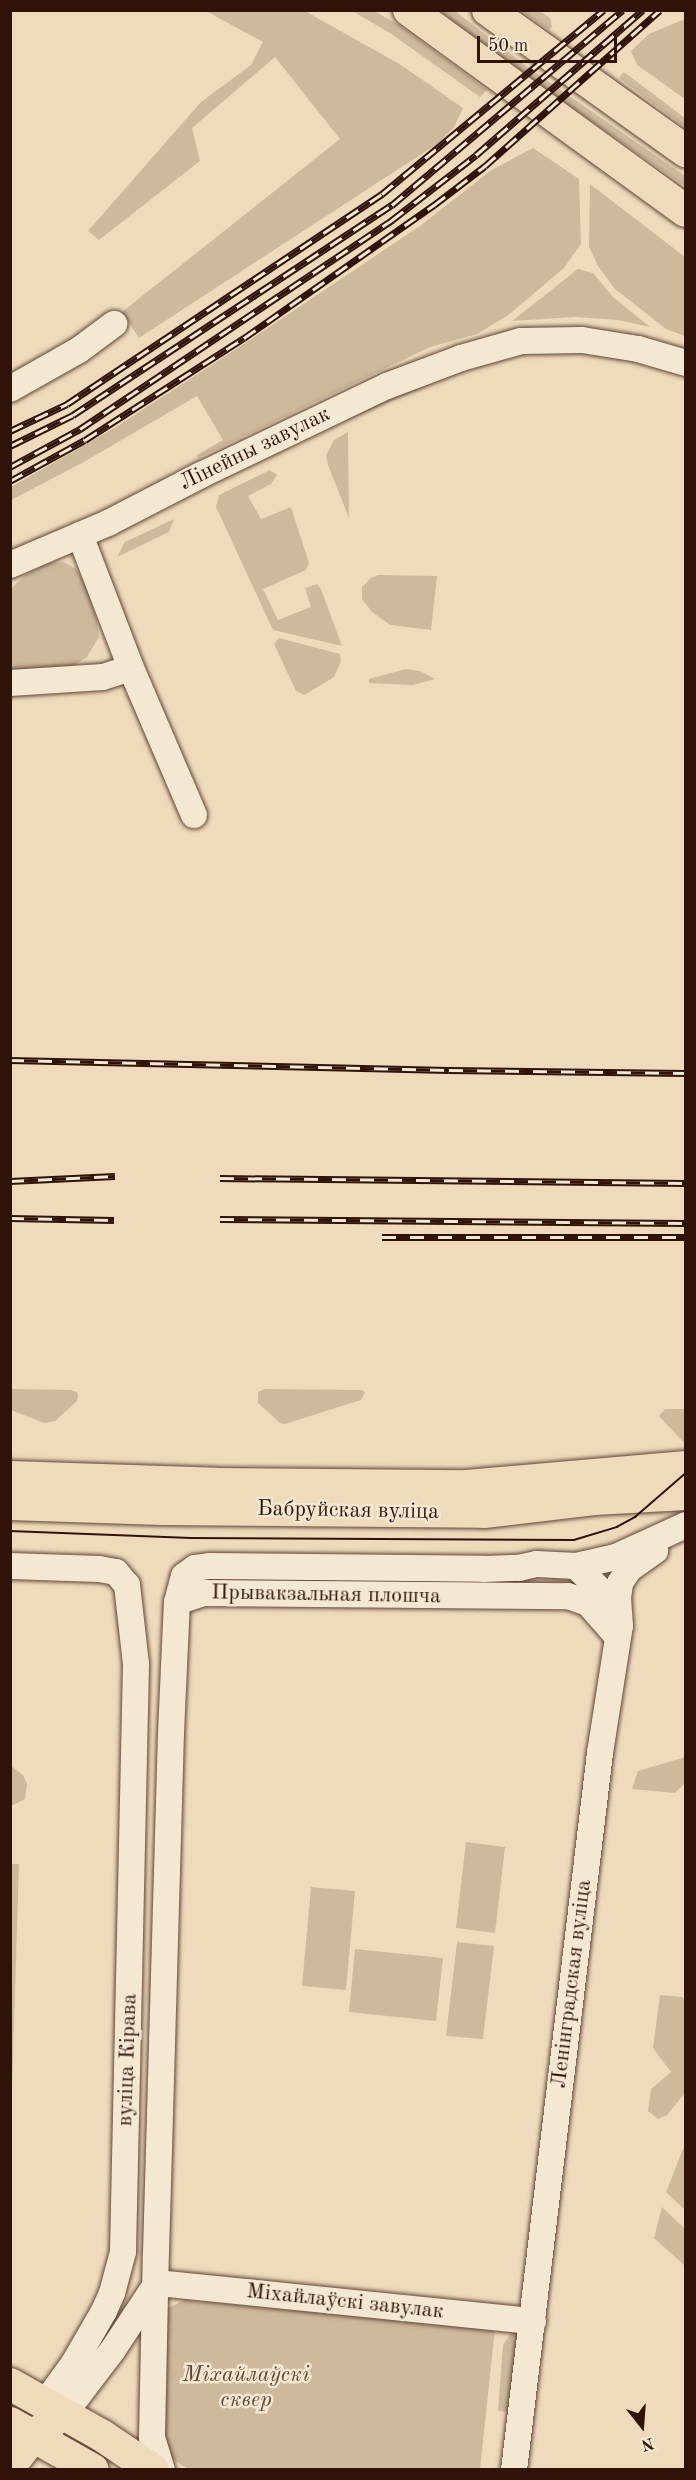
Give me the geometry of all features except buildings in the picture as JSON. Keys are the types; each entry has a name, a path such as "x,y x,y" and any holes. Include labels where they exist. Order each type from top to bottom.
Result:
{"main road":[{"path":"408,10 686,211"},
{"path":"488,10 686,151"},
{"name":"Бабруйская вуліца","path":"10,1477 228,1484 467,1486 686,1467"},
{"name":"Бабруйская вуліца","path":"10,1504 162,1509 484,1512 594,1499 686,1494"},
{"path":"10,2384 55,2408 153,2469"},
{"name":"вуліца Кірава","path":"10,2466 22,2429 55,2408"},
{"path":"22,2429 93,2469"}],"street":[{"path":"10,388 79,350 114,324"},
{"name":"Лінейны завулак","path":"10,565 80,535 387,386 439,365 521,341 582,340 638,349 686,363"},
{"name":"Лінейны завулак","path":"506,345 523,349 582,348 638,355 686,371"},
{"path":"80,535 131,668 194,815"},
{"path":"10,683 103,677 131,668"},
{"name":"Прывакзальная плошча","path":"177,1602 184,1575 195,1568 210,1566 462,1569 519,1568 537,1564 576,1566 616,1557 686,1524"},
{"name":"Ленінградская вуліца","path":"514,2469 600,1753 620,1618 618,1598 620,1583 629,1569 686,1531"},
{"name":"вуліца Кірава","path":"10,1566 99,1569 116,1572 128,1585 136,1664 123,2252 112,2293 74,2363 55,2408"},
{"path":"576,1566 601,1591 617,1636"},
{"name":"Прывакзальная плошча","path":"177,1602 203,1593 568,1596 588,1603 617,1636"},
{"name":"вуліца Кірава","path":"162,2469 152,2437 177,1602"},
{"path":"136,1664 146,1655 156,1653 167,1657 175,1667"},
{"name":"вуліца Кірава","path":"55,2408 112,2351 157,2283"},
{"name":"Міхайлаўскі завулак","path":"157,2283 533,2321"}],"green space":[{"path":"206,11 305,11 401,65 463,108 454,127 440,142 139,338 122,312 340,139 275,57 192,128 200,161 99,240 88,231 201,102 251,65 263,42"},
{"path":"352,11 374,11 399,25 487,90 480,97 390,33"},
{"path":"440,11 455,11 526,66 685,176 685,186 521,72"},
{"path":"521,11 540,11 550,18 552,27 549,30"},
{"path":"685,19 685,99 637,65 631,51 649,34"},
{"path":"624,72 685,118 685,127 619,78"},
{"path":"533,148 579,179 581,244 564,268 507,316 477,334 430,347 198,458 197,455 223,440 197,396 82,463 11,500 11,487 116,427 250,340 420,226 490,171"},
{"path":"590,184 685,257 685,336 666,329 615,289 598,266 589,247"},
{"path":"578,269 593,273 613,297 650,327 618,320 576,317 512,321"},
{"path":"428,381 438,381 328,428"},
{"path":"348,432 349,518 326,455 334,440"},
{"path":"270,470 277,475 271,484 248,496 261,519 291,507 309,563 306,570 263,589 278,620 311,607 305,588 317,584 321,589 342,646 273,630 216,507 219,495"},
{"path":"174,519 169,532 117,557 125,542"},
{"path":"64,562 76,569 85,584 97,621 99,637 87,657 73,666 11,675 11,589 25,575 50,563"},
{"path":"378,575 437,576 431,630 390,625 372,612 362,599 362,587"},
{"path":"279,638 340,654 341,661 334,677 304,695 296,691 274,644"},
{"path":"406,669 420,671 435,679 413,685 369,683 369,679"},
{"path":"10,1389 71,1390 77,1392 78,1396 77,1401 55,1421 44,1423 11,1410"},
{"path":"265,1389 362,1390 365,1392 361,1400 285,1424 280,1423 258,1403 258,1392"},
{"path":"665,1409 685,1409 685,1444 659,1416"},
{"path":"685,1757 685,1783 675,1793 632,1789 638,1771"},
{"path":"10,1765 23,1775 27,1784 25,1799 11,1806"},
{"path":"466,1842 505,1847 495,1933 456,1928"},
{"path":"10,1864 19,1864 11,2121 10,2121"},
{"path":"311,1887 355,1891 346,1990 302,1986"},
{"path":"457,1942 494,1946 483,2039 446,2036"},
{"path":"355,1949 443,1958 436,2021 349,2012"},
{"path":"660,1995 682,1997 685,2000 686,2092 667,2115 658,2119 648,2111 651,2089 671,2072 653,2048"},
{"path":"685,2144 685,2210 666,2192"},
{"path":"662,2207 685,2229 685,2266 654,2238"},
{"name":"Міхайлаўскі сквер","path":"185,2300 495,2329 480,2469 188,2469 168,2456 160,2437 168,2308"},
{"path":"511,2333 518,2333 511,2412 498,2411 503,2345"}],"tram line":[{"path":"10,1531 191,1538 574,1540 617,1527 635,1517 686,1473"}],"railway":[{"path":"10,431 67,404 382,194 604,10"},
{"path":"10,446 73,415 392,205 623,10"},
{"path":"10,467 80,429 392,220 476,155 643,10"},
{"path":"10,481 85,440 244,338 434,205 485,166 660,10"},
{"path":"10,1060 686,1073"},
{"path":"10,1181 115,1176"},
{"path":"220,1178 686,1183"},
{"path":"10,1218 114,1220"},
{"path":"220,1219 686,1223"},
{"path":"382,1237 686,1237"}]}
